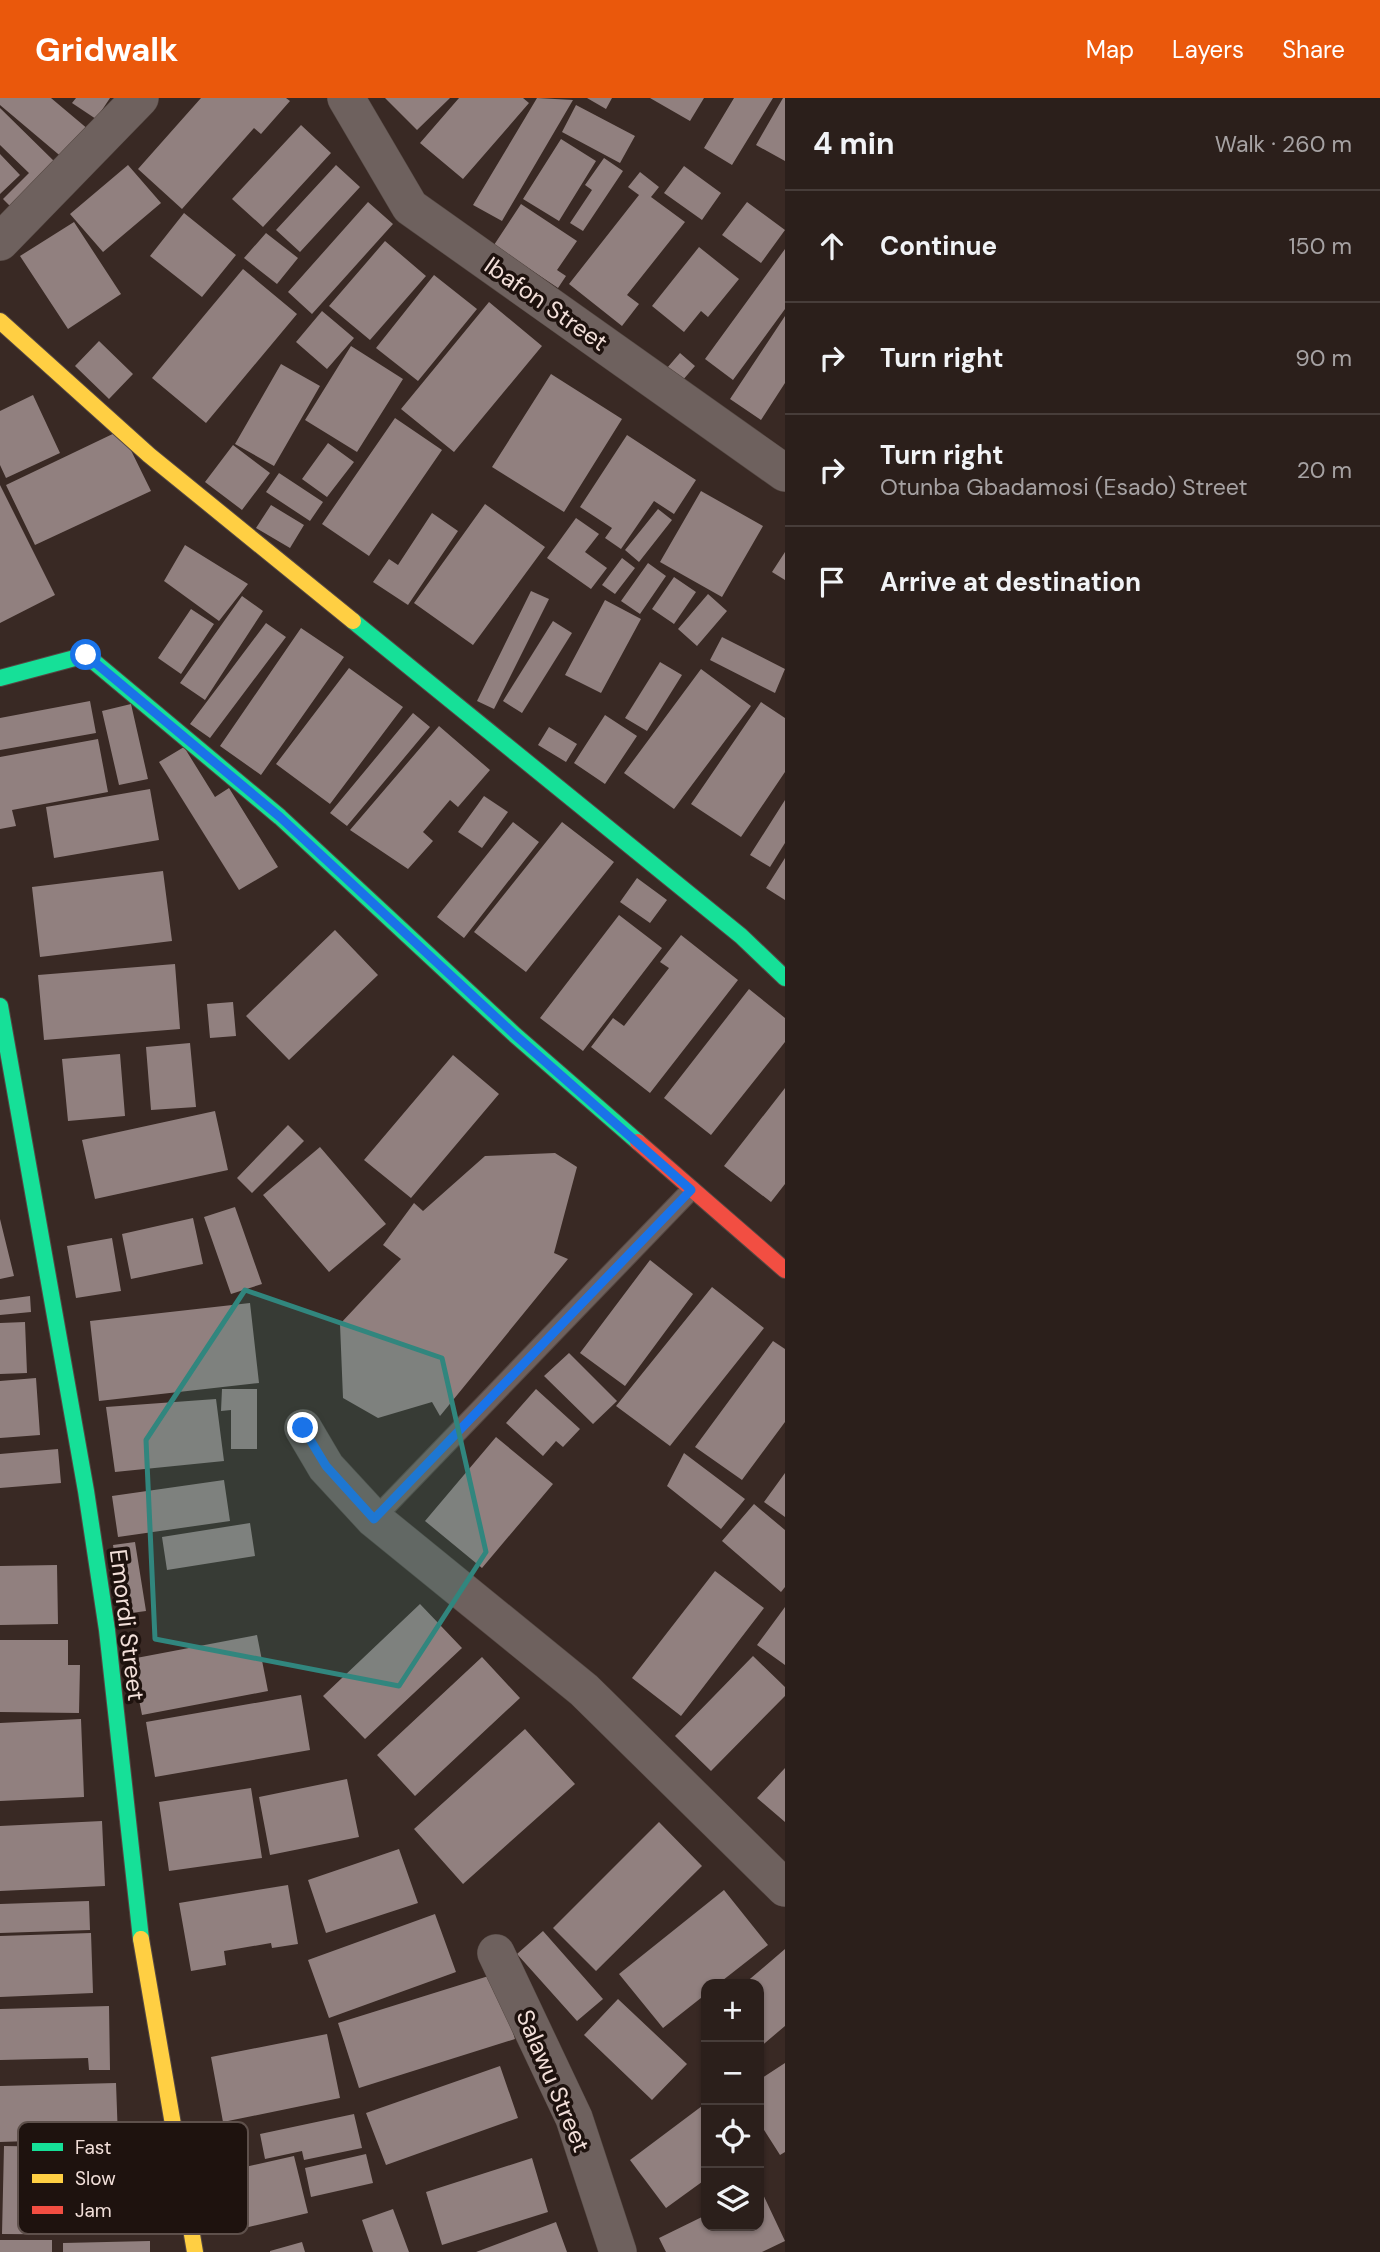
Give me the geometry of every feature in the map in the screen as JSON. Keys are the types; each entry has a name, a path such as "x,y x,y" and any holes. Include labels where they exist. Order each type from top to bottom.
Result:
{"street":[{"path":"0,243 139,98"},
{"name":"Ibafon Street","path":"346,98 410,207 785,473"},
{"path":"0,321 149,455 741,936 785,978"},
{"path":"0,678 86,655 280,817 515,1035 785,1270"},
{"name":"Emordi Street","path":"0,1006 86,1492 107,1630 136,1905 171,2122"},
{"path":"303,1428 326,1466 374,1519 584,1690 785,1888"},
{"name":"Salawu Street","path":"496,1953 574,2118 618,2252"},
{"name":"Emordi Street","path":"192,2234 195,2252"}],"lane":[{"path":"374,1519 691,1190"}],"highlighted area":[{"path":"245,1290 442,1358 486,1552 399,1686 155,1639 146,1440"}],"building":[{"path":"0,98 51,98 89,130 64,159 0,105"},
{"path":"76,98 110,98 96,119 72,103"},
{"path":"201,98 286,98 290,101 261,134 254,128 182,209 138,169"},
{"path":"385,98 450,98 417,130"},
{"path":"459,98 523,98 529,103 463,179 420,143"},
{"path":"537,98 573,100 502,221 473,205"},
{"path":"587,98 612,98 606,109"},
{"path":"650,98 704,98 690,121"},
{"path":"734,98 773,98 732,165 704,148"},
{"path":"785,98 785,161 756,145"},
{"path":"576,105 635,136 620,163 562,132"},
{"path":"0,108 58,165 14,210 3,199 29,173 0,145"},
{"path":"301,125 331,153 263,227 232,199"},
{"path":"561,139 596,161 559,221 523,199"},
{"path":"0,154 20,175 0,194"},
{"path":"604,158 623,171 583,231 570,223 592,190 585,185"},
{"path":"128,165 161,203 103,252 70,214"},
{"path":"336,165 360,187 300,252 276,230"},
{"path":"684,166 721,193 702,220 664,193"},
{"path":"640,172 659,187 651,197 685,222 627,295 639,304 622,326 569,284 639,195 628,187"},
{"path":"368,202 393,224 312,314 288,292"},
{"path":"747,202 785,230 761,263 722,235"},
{"path":"521,204 577,241 557,270 566,276 558,288 494,245"},
{"path":"184,213 236,255 202,297 150,256"},
{"path":"74,222 121,294 68,329 20,256"},
{"path":"266,233 298,258 277,284 244,258"},
{"path":"385,241 426,276 370,340 329,306"},
{"path":"699,247 739,279 708,317 701,311 684,332 652,306"},
{"path":"785,249 785,309 733,380 705,359"},
{"path":"243,269 297,314 206,423 152,378"},
{"path":"434,275 477,309 418,381 376,348"},
{"path":"489,302 542,346 454,452 401,409"},
{"path":"322,311 354,338 327,369 296,342"},
{"path":"785,316 785,383 761,420 730,399"},
{"path":"99,341 133,374 109,399 75,366"},
{"path":"351,346 403,379 357,452 305,420"},
{"path":"680,353 695,366 682,381 667,368"},
{"path":"281,364 320,386 274,466 235,444"},
{"path":"551,374 622,419 564,512 492,467"},
{"path":"33,395 60,453 6,478 0,465 0,411"},
{"path":"395,418 442,450 369,556 322,524"},
{"path":"121,430 151,491 35,545 6,485"},
{"path":"627,435 696,480 674,514 654,501 621,549 605,538 612,528 580,507"},
{"path":"328,443 354,462 327,497 302,479"},
{"path":"233,445 270,473 242,510 205,482"},
{"path":"279,473 323,502 310,521 266,492"},
{"path":"0,485 55,595 0,623"},
{"path":"701,491 763,526 722,597 660,562"},
{"path":"485,504 545,547 473,645 414,603"},
{"path":"271,505 304,525 290,548 256,528"},
{"path":"658,509 672,520 639,562 625,550"},
{"path":"432,513 458,531 408,605 373,582 389,559 398,565"},
{"path":"576,518 599,534 585,552 607,568 591,589 547,558"},
{"path":"185,545 248,584 219,621 164,581"},
{"path":"785,552 785,580 772,572"},
{"path":"622,558 635,568 615,594 602,585"},
{"path":"648,563 666,576 640,614 621,601"},
{"path":"674,577 696,592 674,624 652,609"},
{"path":"531,591 549,599 494,709 477,701"},
{"path":"708,594 727,611 697,646 678,629"},
{"path":"242,596 263,611 205,700 180,683"},
{"path":"605,600 641,619 601,693 565,675"},
{"path":"191,609 214,624 181,674 158,658"},
{"path":"553,621 572,633 522,713 503,701"},
{"path":"266,623 286,637 210,738 190,724"},
{"path":"301,628 344,657 261,775 220,746"},
{"path":"722,637 785,669 775,693 710,660"},
{"path":"660,662 682,675 647,731 625,718"},
{"path":"349,668 403,707 330,804 276,764"},
{"path":"701,669 751,706 674,809 624,773"},
{"path":"90,701 96,733 0,750 0,718"},
{"path":"761,702 785,718 785,772 741,837 691,804"},
{"path":"131,704 148,779 119,785 102,711"},
{"path":"413,713 430,727 347,826 330,813"},
{"path":"605,715 637,736 605,784 574,763"},
{"path":"439,726 490,770 458,807 450,800 423,832 433,841 408,869 350,830"},
{"path":"549,727 577,744 566,762 538,745"},
{"path":"98,739 108,792 12,810 16,826 0,829 0,757"},
{"path":"184,747 215,797 229,788 278,867 239,890 159,762"},
{"path":"150,789 159,840 54,858 46,807"},
{"path":"484,796 508,812 482,848 458,832"},
{"path":"785,800 785,843 770,867 750,855"},
{"path":"513,822 539,842 464,938 437,917"},
{"path":"562,822 614,862 526,972 474,932"},
{"path":"785,858 785,900 766,888"},
{"path":"163,871 172,941 40,957 32,887"},
{"path":"637,878 667,900 650,923 620,902"},
{"path":"619,915 662,948 583,1051 540,1018"},
{"path":"335,930 378,975 289,1060 246,1016"},
{"path":"681,935 738,980 650,1093 591,1047 613,1018 624,1026 669,968 660,962"},
{"path":"175,964 180,1029 44,1040 38,975"},
{"path":"749,989 785,1018 785,1042 711,1135 664,1098"},
{"path":"233,1002 236,1036 210,1038 207,1004"},
{"path":"190,1043 196,1107 151,1110 146,1047"},
{"path":"120,1054 125,1116 68,1121 62,1059"},
{"path":"453,1055 499,1094 411,1198 364,1160"},
{"path":"785,1088 785,1184 771,1202 724,1166"},
{"path":"215,1111 228,1170 95,1199 82,1140"},
{"path":"288,1125 304,1141 252,1193 237,1178"},
{"path":"320,1147 386,1224 329,1272 263,1195"},
{"path":"555,1153 577,1167 554,1253 568,1259 440,1416 432,1402 378,1418 343,1398 340,1324 401,1259 383,1245 414,1203 423,1211 485,1156"},
{"path":"235,1207 262,1284 231,1294 204,1217"},
{"path":"193,1218 203,1264 131,1279 122,1234"},
{"path":"0,1219 14,1276 0,1279"},
{"path":"112,1238 121,1291 76,1298 67,1246"},
{"path":"650,1260 693,1294 625,1386 580,1353"},
{"path":"712,1287 764,1328 670,1446 616,1406"},
{"path":"30,1296 31,1312 0,1315 0,1300"},
{"path":"250,1303 259,1383 99,1401 90,1321"},
{"path":"25,1322 27,1373 0,1374 0,1323"},
{"path":"773,1341 785,1349 785,1422 742,1480 695,1447"},
{"path":"569,1353 617,1401 593,1424 544,1376"},
{"path":"36,1378 40,1435 0,1438 0,1381"},
{"path":"222,1389 257,1389 257,1449 231,1449 231,1410 221,1411"},
{"path":"536,1389 580,1429 563,1447 556,1441 543,1456 506,1423"},
{"path":"216,1399 224,1461 115,1472 106,1407"},
{"path":"496,1437 553,1484 482,1568 425,1521"},
{"path":"58,1449 61,1483 0,1488 0,1454"},
{"path":"684,1453 745,1499 721,1529 667,1486"},
{"path":"785,1473 785,1517 764,1502"},
{"path":"224,1480 230,1521 118,1537 112,1496"},
{"path":"754,1504 785,1530 785,1587 781,1592 722,1541"},
{"path":"250,1523 255,1556 167,1570 162,1537"},
{"path":"135,1542 146,1611 124,1614 113,1545"},
{"path":"57,1565 58,1624 0,1625 0,1566"},
{"path":"715,1571 764,1608 681,1716 632,1678"},
{"path":"420,1604 462,1648 365,1739 323,1696"},
{"path":"785,1607 785,1665 757,1645"},
{"path":"257,1635 268,1691 142,1715 131,1659"},
{"path":"0,1640 68,1640 68,1665 80,1665 79,1713 0,1712"},
{"path":"753,1656 785,1687 785,1696 711,1771 675,1736"},
{"path":"482,1657 520,1698 415,1796 377,1755"},
{"path":"301,1695 310,1750 155,1777 146,1722"},
{"path":"81,1719 84,1797 0,1801 0,1723"},
{"path":"525,1729 575,1784 463,1884 414,1829"},
{"path":"785,1768 785,1822 757,1798"},
{"path":"347,1779 359,1837 270,1855 259,1797"},
{"path":"251,1788 262,1858 169,1871 159,1802"},
{"path":"102,1821 105,1886 0,1891 0,1826"},
{"path":"659,1822 702,1866 596,1971 553,1928"},
{"path":"399,1849 418,1903 326,1933 308,1880"},
{"path":"288,1885 298,1944 272,1948 271,1943 224,1951 226,1965 191,1971 179,1903"},
{"path":"724,1890 768,1945 724,1979 701,1979 701,1998 663,2028 619,1974"},
{"path":"89,1901 90,1930 0,1933 0,1904"},
{"path":"435,1914 456,1972 329,2018 308,1960"},
{"path":"543,1931 603,1999 577,2021 517,1954"},
{"path":"91,1933 93,1993 0,1997 0,1936"},
{"path":"785,1949 785,2026 764,2044 764,1979 750,1979"},
{"path":"495,1974 515,2039 359,2088 338,2023"},
{"path":"618,1999 687,2064 652,2100 584,2035"},
{"path":"109,2006 110,2070 89,2070 88,2058 0,2060 0,2009"},
{"path":"327,2034 340,2098 223,2122 211,2057"},
{"path":"785,2063 785,2152 780,2155 764,2130 764,2077"},
{"path":"500,2066 518,2118 386,2165 366,2113"},
{"path":"116,2083 117,2122 18,2122 18,2141 0,2142 0,2086"},
{"path":"701,2107 701,2183 666,2208 630,2160"},
{"path":"354,2114 362,2148 304,2160 302,2151 265,2159 260,2134"},
{"path":"4,2146 18,2146 18,2234 135,2234 135,2235 2,2234"},
{"path":"366,2154 373,2183 311,2197 305,2168"},
{"path":"294,2156 308,2213 248,2227 248,2166"},
{"path":"532,2158 548,2212 442,2245 426,2192"},
{"path":"764,2197 785,2241 762,2252 666,2252 659,2238 701,2217 701,2231 764,2231"},
{"path":"393,2209 409,2252 373,2252 362,2220"},
{"path":"556,2222 567,2252 476,2252"},
{"path":"0,2240 52,2240 52,2252 0,2252"},
{"path":"150,2241 150,2252 63,2252 63,2243"},
{"path":"302,2242 305,2252 270,2252 270,2251"}],"traffic: fast":[{"path":"353,621 741,936 785,978"},
{"path":"0,678 86,655 280,817 515,1035 638,1142"},
{"path":"0,1006 86,1491 107,1630 141,1939"}],"traffic: slow":[{"path":"0,321 149,455 353,621"},
{"path":"141,1939 173,2122"},
{"path":"192,2234 195,2252"}],"traffic: jam":[{"path":"638,1142 785,1270"}],"route":[{"path":"86,655 280,817 515,1035 691,1190 374,1519 326,1466 303,1428"}]}
